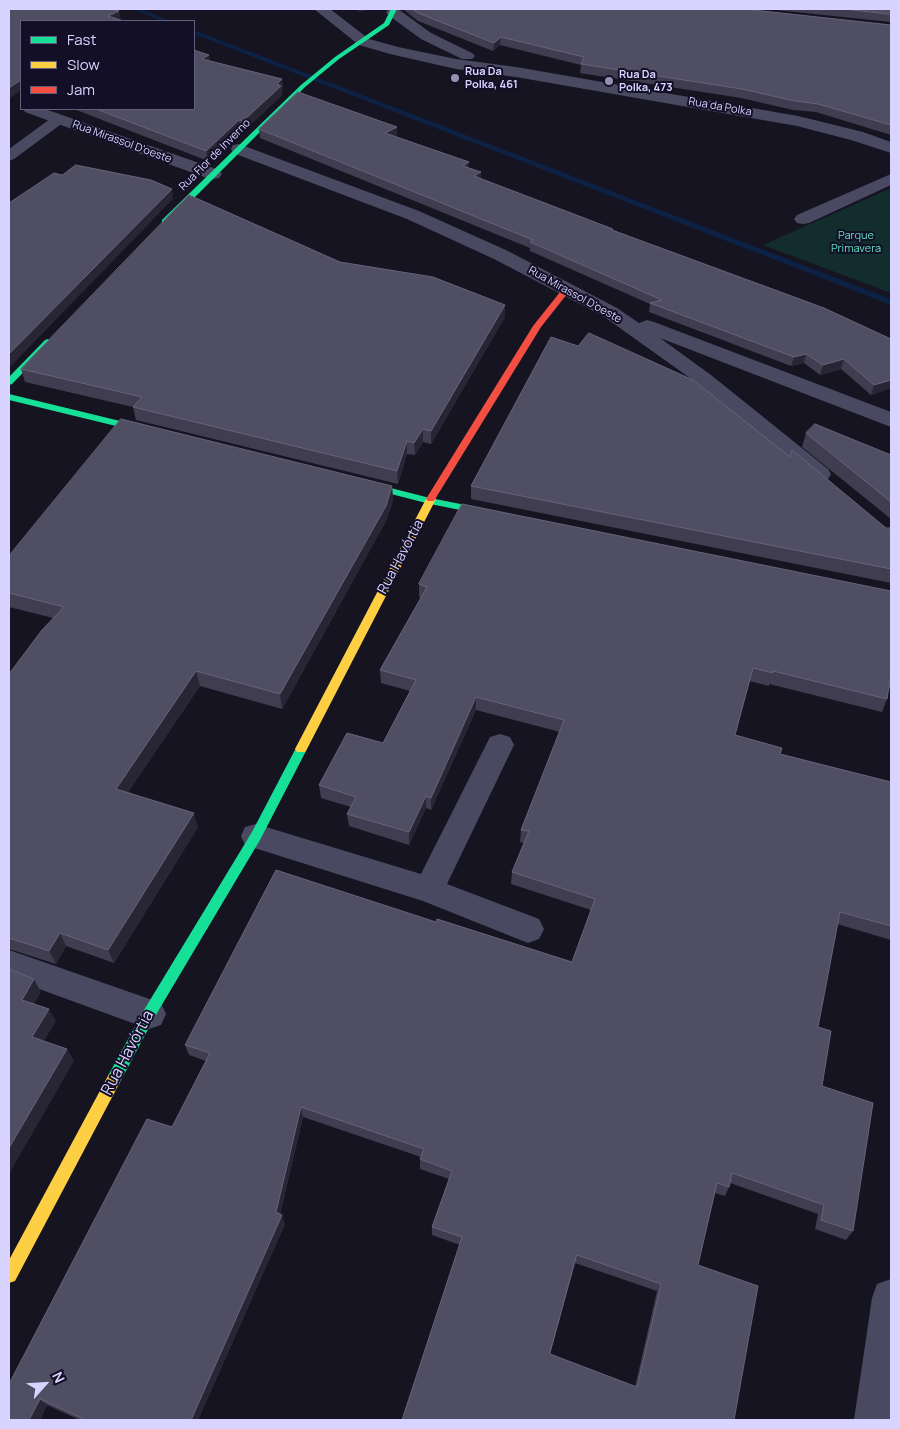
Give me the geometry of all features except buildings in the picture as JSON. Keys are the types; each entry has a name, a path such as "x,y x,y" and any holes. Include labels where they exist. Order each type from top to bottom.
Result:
{"street":[{"name":"Rua da Polka","path":"321,9 364,42 424,58 798,121 857,136 891,148"},
{"name":"Rua Flor de Inverno","path":"160,228 303,86 323,68 364,42 387,24 394,11"},
{"path":"394,11 426,36 446,47 468,57 516,72"},
{"name":"Rua Mirassol D'oeste","path":"33,110 213,174"},
{"name":"Rua Mirassol D'oeste","path":"239,149 413,215 501,255 610,312 704,379 833,485"},
{"path":"803,219 891,179"},
{"name":"Rua Havórtia","path":"9,1276 149,1014 256,836 430,501 537,326 566,289"},
{"path":"610,312 891,420"},
{"path":"9,382 57,333"},
{"path":"9,397 168,436"},
{"path":"346,480 430,501 507,516"},
{"path":"429,890 500,745"},
{"path":"256,836 429,890 528,929"},
{"path":"9,964 149,1014"},
{"path":"874,1420 891,1298"}],"lane":[{"path":"9,156 58,119"}],"green space":[{"name":"Parque Primavera","path":"891,188 891,293 763,245"}],"waterway":[{"path":"135,9 164,20"},
{"path":"195,32 891,302"}],"traffic: fast":[{"path":"165,222 303,86 337,58 387,24 394,9"},
{"path":"9,382 48,342"},
{"path":"9,397 153,432"},
{"path":"355,482 430,501 496,514"},
{"path":"114,1079 149,1014 256,836 301,749"}],"traffic: slow":[{"path":"301,749 431,499"},
{"path":"9,1275 114,1079"}],"traffic: jam":[{"path":"431,499 537,326 567,289"}],"place":[{"name":"Rua Da Polka, 461","path":"455,78"},
{"name":"Rua Da Polka, 473","path":"609,81"}]}
